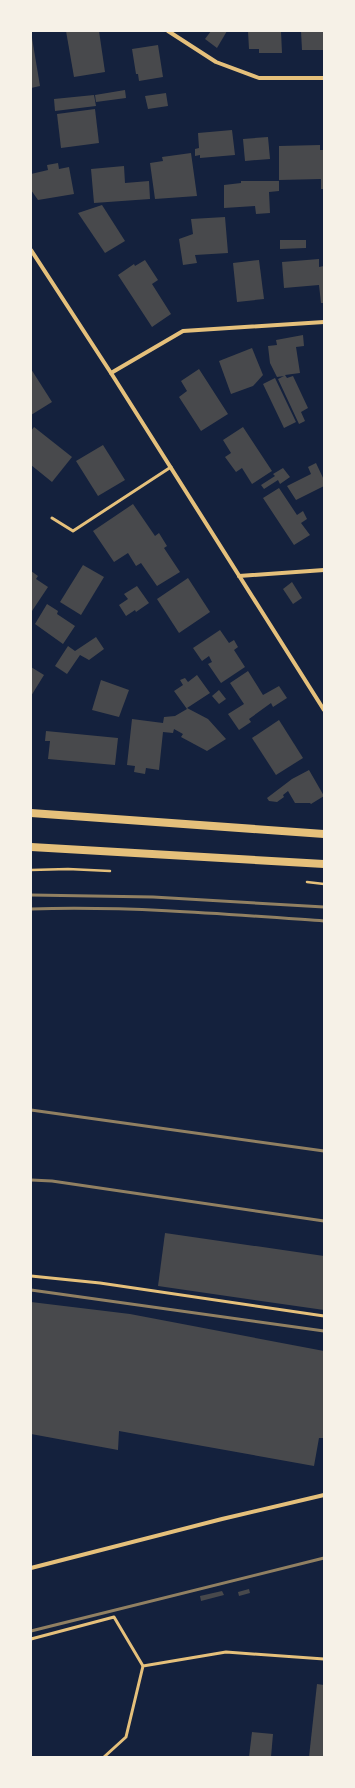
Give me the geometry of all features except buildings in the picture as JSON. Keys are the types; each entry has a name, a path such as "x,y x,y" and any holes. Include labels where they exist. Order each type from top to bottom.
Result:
{"main road":[{"path":"31,813 324,834"},
{"path":"31,847 324,864"}],"street":[{"path":"168,31 216,62 259,78 324,78"},
{"path":"31,250 171,467 324,710"},
{"path":"111,373 182,331 324,322"},
{"path":"240,576 324,570"},
{"path":"31,1568 222,1519 324,1495"}],"lane":[{"path":"52,518 73,531 171,467"},
{"path":"31,1276 100,1283 324,1316"},
{"path":"31,1639 114,1617 143,1666 126,1737 104,1757"},
{"path":"143,1666 226,1652 324,1659"}],"railway":[{"path":"31,895 153,897 324,907"},
{"path":"31,909 68,908 215,913 324,921"},
{"path":"31,1110 324,1151"},
{"path":"31,1180 52,1181 324,1221"},
{"path":"31,1290 324,1331"},
{"path":"31,1631 324,1558"}]}
